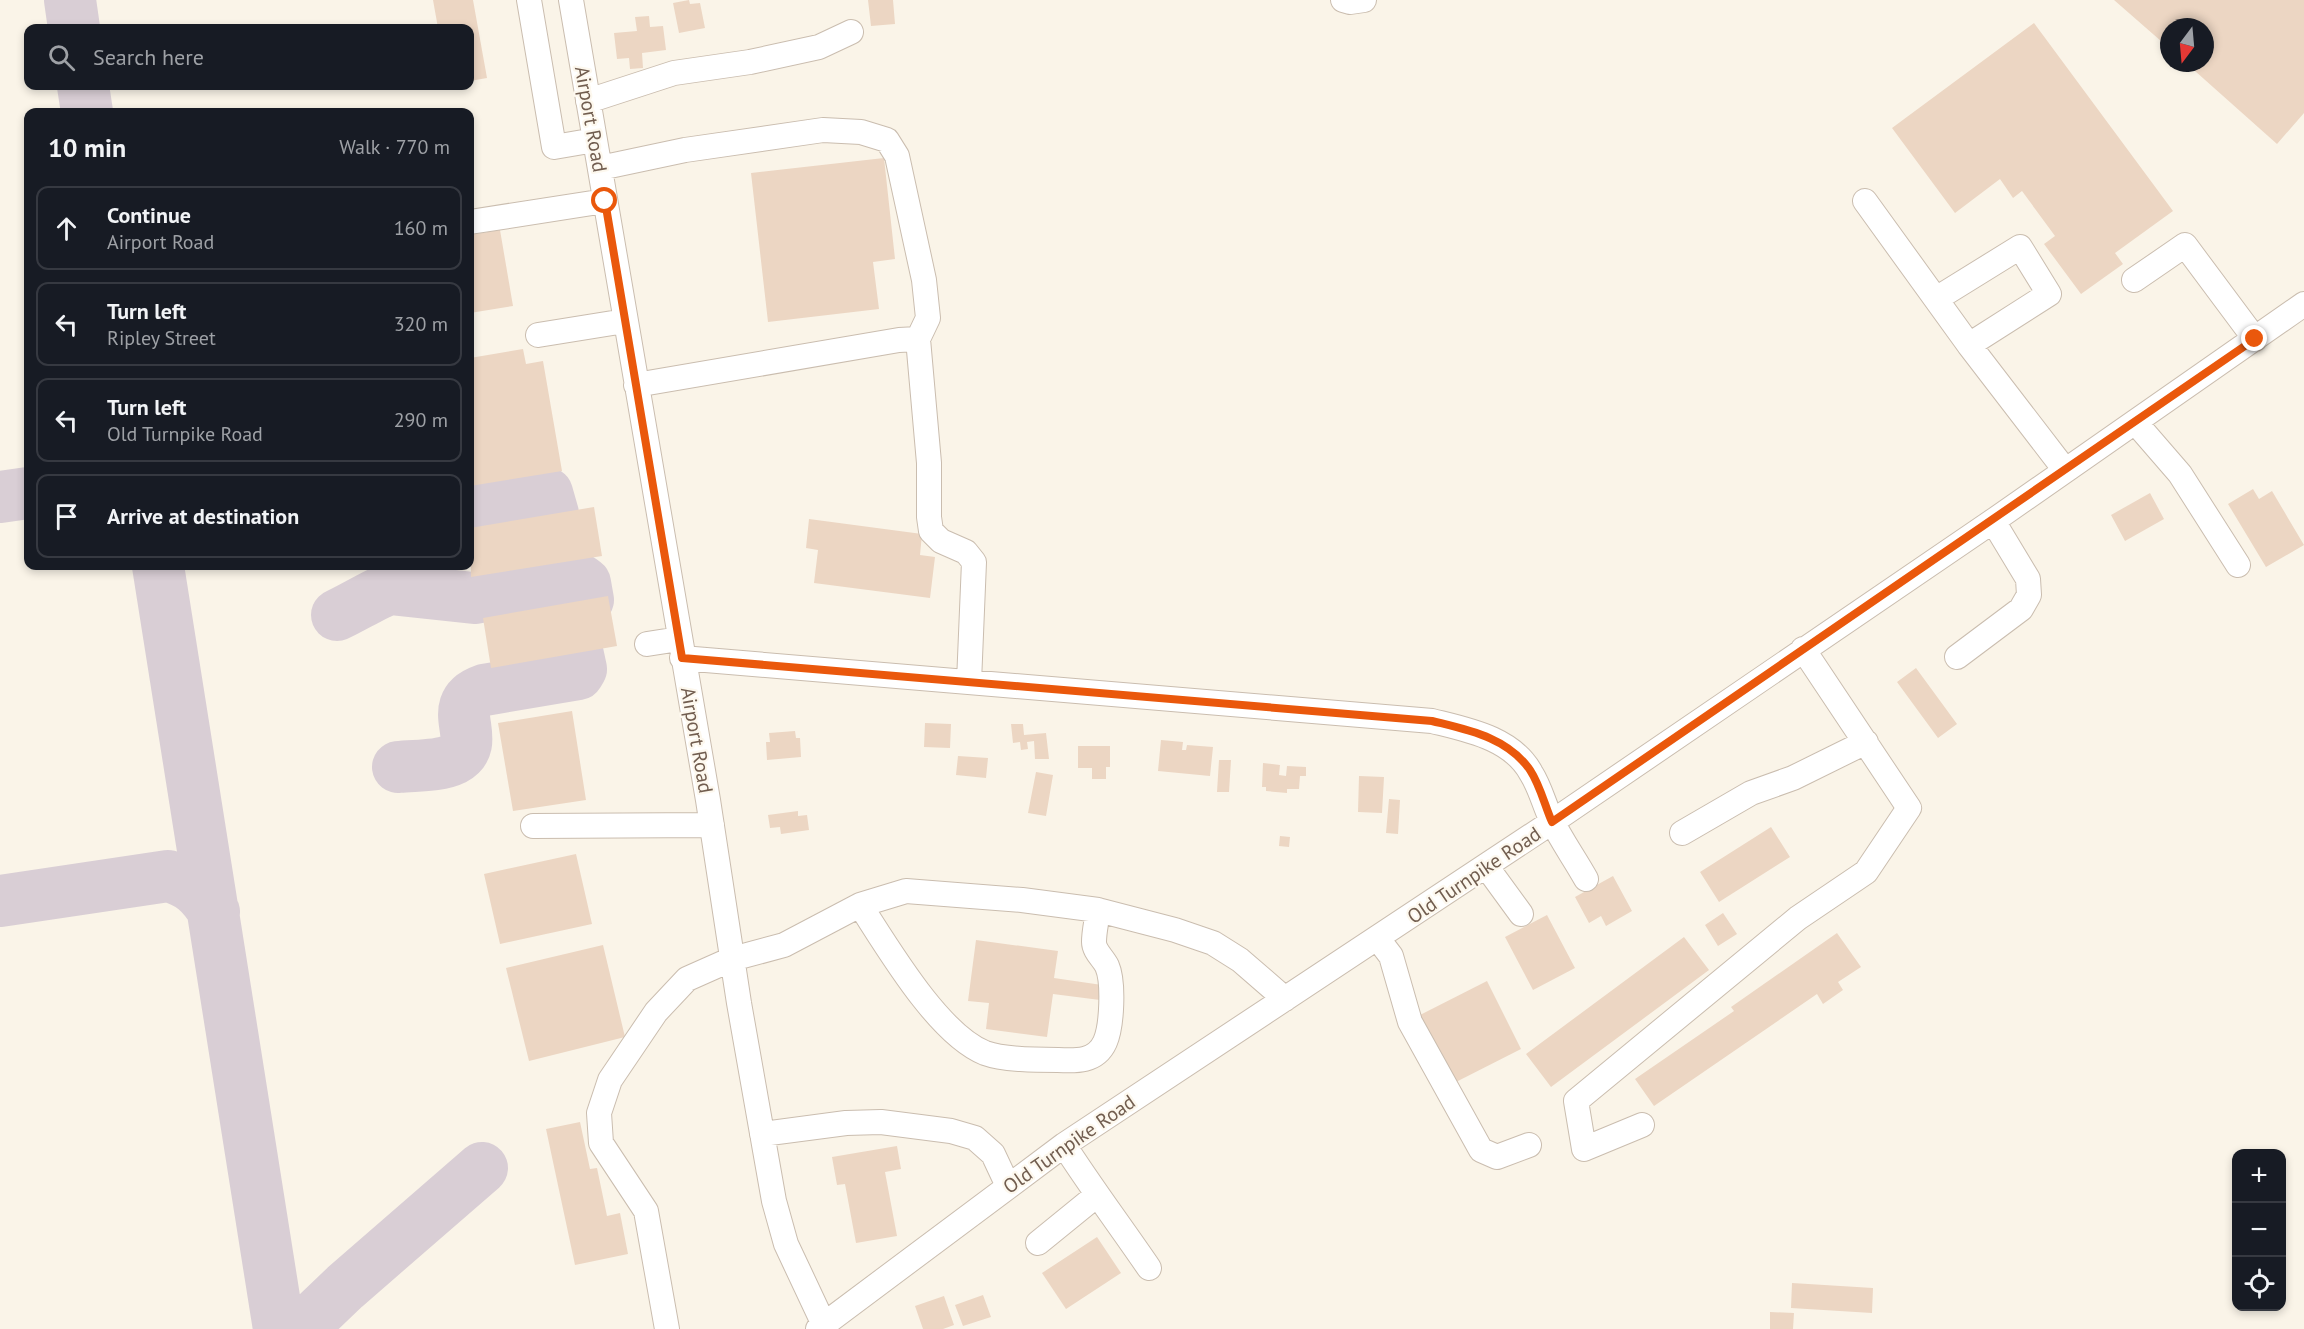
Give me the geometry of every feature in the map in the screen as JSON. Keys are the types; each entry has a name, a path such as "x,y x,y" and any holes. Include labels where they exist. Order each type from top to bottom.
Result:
{"street":[{"path":"529,0 554,147 595,140"},
{"name":"Airport Road","path":"571,0 774,1201 786,1245 822,1327"},
{"path":"1343,0 1350,2 1364,0"},
{"path":"588,101 674,73 750,62 819,47 851,32"},
{"path":"600,168 685,150 823,130 861,132 887,140 897,156 924,280 928,318 918,339 929,464 928,517 931,531 941,541 966,552 974,562 969,682"},
{"path":"474,221 605,201"},
{"path":"1865,201 1969,345 2065,470"},
{"path":"2134,280 2185,245 2255,339"},
{"path":"1936,299 2020,247 2049,294 1969,345"},
{"name":"Old Turnpike Road","path":"822,1327 1064,1145 1552,822 1993,521 2304,304"},
{"path":"538,335 625,321"},
{"path":"636,385 899,340 918,339"},
{"path":"2135,422 2180,474 2238,565"},
{"path":"1957,657 2021,609 2029,595 2028,579 1993,521"},
{"path":"647,644 969,682 1432,721 1476,732 1497,741 1516,754 1531,771 1552,822 1586,879"},
{"path":"1642,1125 1584,1149 1576,1101 1798,918 1866,872 1909,808 1803,649"},
{"path":"1682,833 1751,793 1793,778 1866,742"},
{"path":"533,826 712,825"},
{"path":"1486,866 1521,914"},
{"path":"667,1329 646,1211 602,1143 599,1113 610,1080 656,1012 687,979 732,959 784,945 860,905 906,891 1022,900 1098,910 1175,930 1213,943 1240,960 1285,999"},
{"path":"860,905 912,981 948,1028 970,1045 987,1054 1068,1061 1085,1060 1095,1055 1105,1042 1111,985 1107,967 1094,943 1098,910"},
{"path":"1378,939 1391,956 1410,1022 1481,1150 1497,1157 1529,1145"},
{"path":"762,1134 846,1123 881,1122 951,1131 975,1138 993,1154 1008,1186"},
{"path":"1064,1145 1096,1195 1149,1268"},
{"path":"1038,1243 1096,1195"}],"building":[{"path":"433,0 473,0 487,78 474,80 474,24 437,24"},
{"path":"689,0 690,4 700,3 705,28 679,33 673,3"},
{"path":"868,0 893,0 895,24 871,26"},
{"path":"2114,0 2304,0 2304,113 2277,144 2196,72 2214,72 2214,18 2160,18 2160,40"},
{"path":"649,16 650,27 663,26 666,50 642,53 643,68 630,69 629,58 617,59 614,33 637,31 635,17"},
{"path":"2034,23 2173,211 2115,253 2123,264 2081,294 2044,244 2055,236 2022,191 2013,198 2000,179 1955,213 1892,128"},
{"path":"884,158 895,259 873,262 879,309 768,322 751,173"},
{"path":"500,230 513,306 474,312 474,234"},
{"path":"523,349 526,364 543,361 562,471 474,485 474,357"},
{"path":"2253,489 2259,499 2272,491 2304,545 2266,567 2228,504"},
{"path":"2150,493 2164,519 2125,541 2111,515"},
{"path":"594,507 602,556 471,577 471,570 474,570 474,527"},
{"path":"809,519 922,534 920,555 935,557 930,598 814,583 818,550 806,548"},
{"path":"608,596 617,646 491,668 483,618"},
{"path":"1916,668 1957,724 1938,738 1897,682"},
{"path":"572,711 586,800 513,811 498,723"},
{"path":"925,723 951,724 950,748 924,747"},
{"path":"1011,724 1023,724 1024,735 1046,733 1049,759 1035,759 1034,741 1027,742 1028,749 1021,750 1020,742 1013,743"},
{"path":"795,731 796,738 800,738 801,757 767,760 766,742 770,742 769,733"},
{"path":"1161,740 1183,742 1182,750 1186,750 1187,745 1213,747 1210,776 1158,771"},
{"path":"1078,746 1110,746 1110,767 1106,767 1106,779 1092,779 1092,768 1078,768"},
{"path":"958,756 988,758 986,778 956,775"},
{"path":"1219,760 1231,760 1229,792 1217,792"},
{"path":"1263,763 1280,765 1279,775 1286,776 1287,766 1306,767 1306,776 1300,776 1299,789 1287,789 1287,793 1266,791 1266,787 1262,787"},
{"path":"1036,772 1053,775 1046,816 1028,813"},
{"path":"1359,776 1384,777 1382,813 1358,812"},
{"path":"1389,799 1400,800 1398,834 1386,833"},
{"path":"798,811 798,816 807,815 809,830 781,834 780,827 770,828 768,815"},
{"path":"1771,827 1790,857 1719,902 1700,872"},
{"path":"1280,836 1290,837 1289,847 1279,846"},
{"path":"576,854 592,924 500,944 484,874"},
{"path":"1613,876 1632,911 1606,926 1601,916 1589,923 1575,897"},
{"path":"1723,913 1737,934 1718,946 1705,925"},
{"path":"1547,915 1575,968 1533,990 1505,937"},
{"path":"1837,933 1861,967 1838,982 1843,990 1823,1004 1817,994 1654,1106 1635,1079 1734,1011 1731,1007"},
{"path":"1684,937 1709,970 1551,1087 1526,1054"},
{"path":"976,940 1058,951 1054,978 1102,985 1100,1000 1053,994 1047,1037 986,1029 989,1003 968,1001"},
{"path":"603,945 625,1037 529,1061 506,968"},
{"path":"1487,981 1521,1049 1454,1083 1420,1015"},
{"path":"580,1122 590,1169 597,1168 607,1216 620,1213 628,1254 575,1265 546,1129"},
{"path":"897,1146 901,1169 885,1172 897,1236 856,1243 845,1184 837,1185 832,1157"},
{"path":"1097,1237 1121,1273 1066,1309 1042,1273"},
{"path":"1792,1283 1873,1288 1872,1313 1791,1308"},
{"path":"983,1295 991,1317 963,1326 955,1305"},
{"path":"944,1296 954,1325 943,1329 923,1329 915,1306"},
{"path":"1770,1312 1794,1313 1793,1329 1770,1329"}],"taxiway":[{"path":"70,0 73,24"},
{"path":"84,90 86,108"},
{"path":"474,506 547,493 553,514"},
{"path":"0,497 24,494"},
{"path":"159,570 279,1329"},
{"path":"337,615 390,589 474,598 581,580 585,583 588,600"},
{"path":"398,767 433,765 454,759 463,752 466,743 464,714 466,705 472,697 484,690 578,674 581,669 578,655"},
{"path":"0,901 168,876 183,881 195,889 214,912"},
{"path":"301,1329 345,1287 482,1168"}],"route":[{"path":"605,201 682,658 1432,721 1476,732 1497,741 1516,754 1531,771 1552,822 2255,339"}]}
